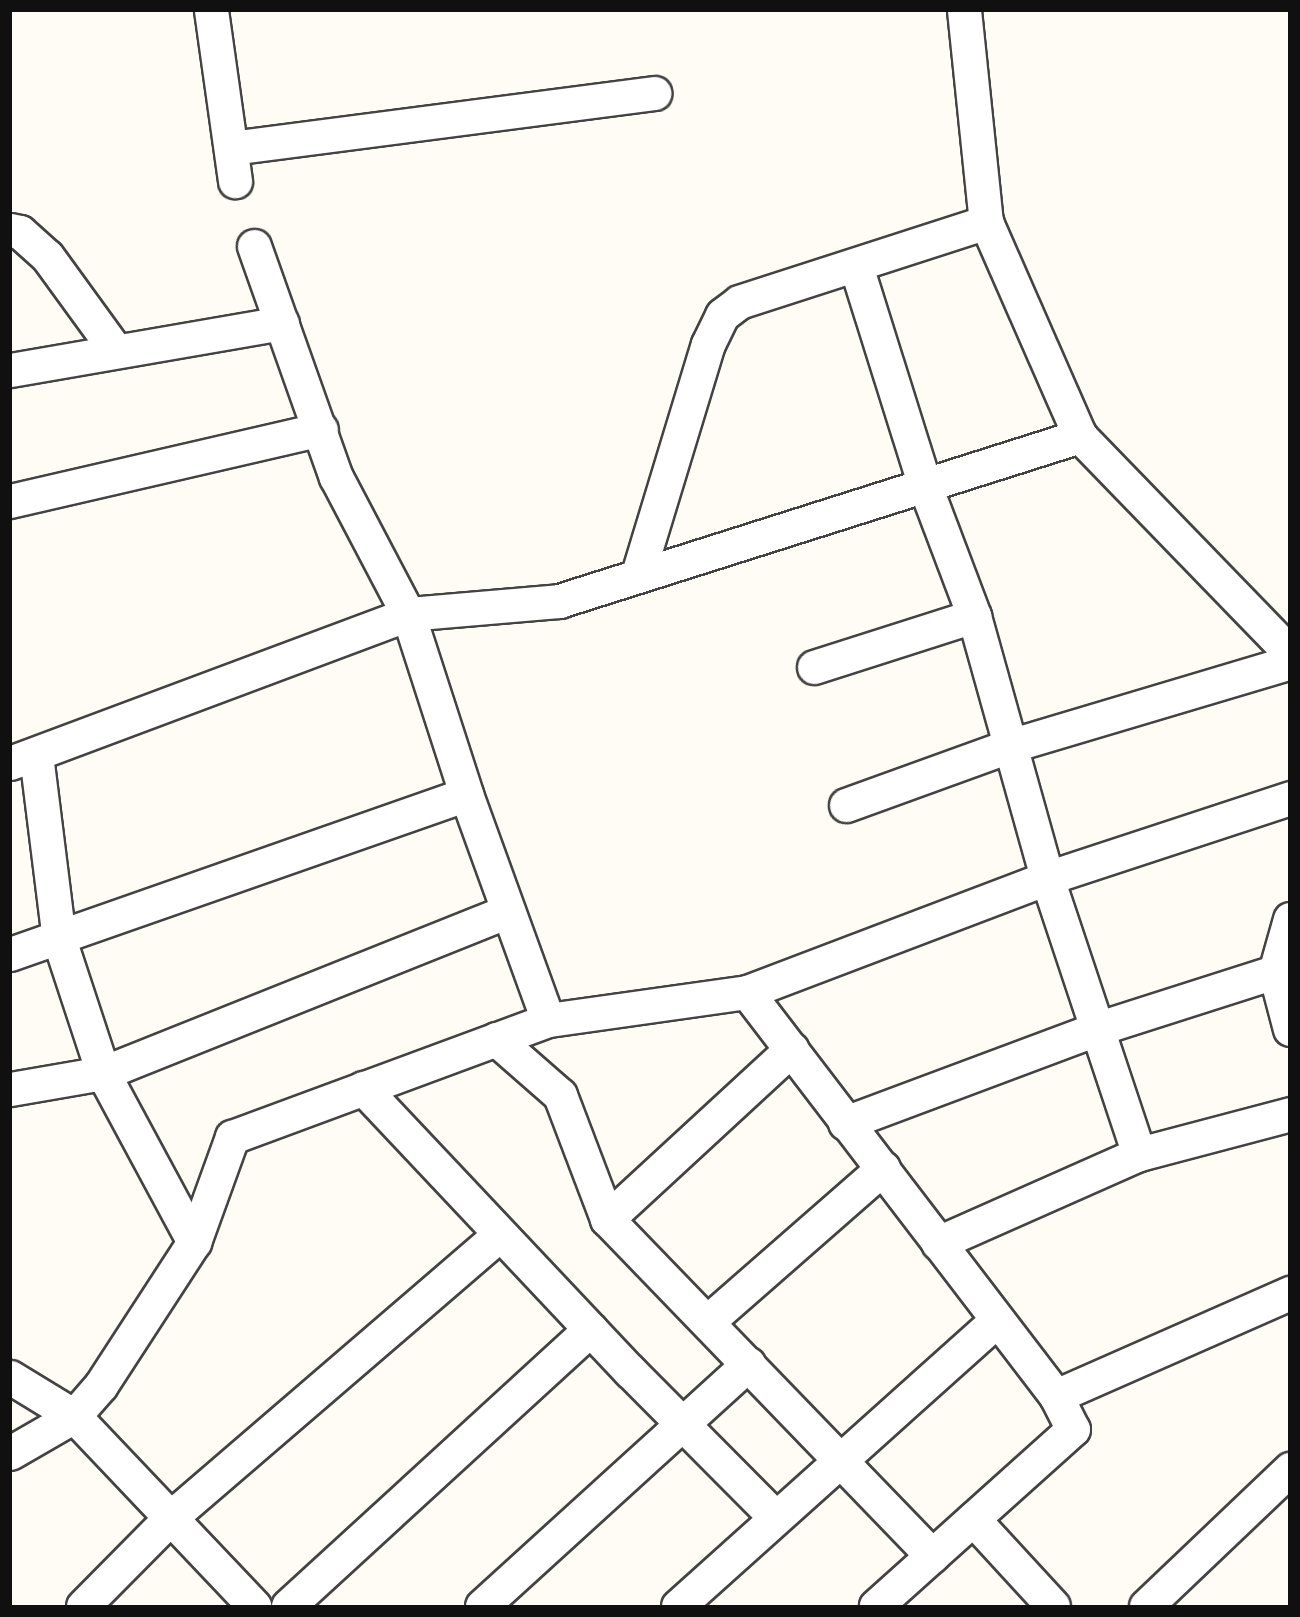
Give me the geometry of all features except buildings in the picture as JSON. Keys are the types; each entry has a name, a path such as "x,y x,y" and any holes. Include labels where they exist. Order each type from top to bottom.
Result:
{"street":[{"path":"211,10 235,181"},
{"path":"964,10 986,222 1080,436 1290,653"},
{"path":"231,148 654,93"},
{"path":"638,574 708,344 722,315 740,302 986,222"},
{"path":"10,230 20,232 47,256 116,351"},
{"path":"255,246 336,477 408,614 466,794 548,1020"},
{"path":"856,266 925,486 974,616 1047,878 1139,1154"},
{"path":"10,370 282,323"},
{"path":"10,501 321,429"},
{"path":"194,1242 103,1073 59,939 23,759 408,614 559,601 638,574 1080,436"},
{"path":"814,667 974,616"},
{"path":"846,805 1009,746 1290,662"},
{"path":"10,954 59,939 466,794"},
{"path":"10,1453 74,1416 101,1385 194,1242 232,1137 548,1020 747,992 1047,878 1290,798"},
{"path":"10,1089 103,1073 508,911"},
{"path":"1290,919 1275,972 1290,1029"},
{"path":"845,1123 1096,1029 1275,972"},
{"path":"747,992 1056,1396 1073,1429 876,1606"},
{"path":"496,1039 560,1095 608,1219 932,1556"},
{"path":"608,1219 791,1049"},
{"path":"363,1088 590,1329 775,1517"},
{"path":"938,1243 1139,1154 1290,1114"},
{"path":"707,1322 883,1168"},
{"path":"83,1606 170,1518 500,1234"},
{"path":"1056,1396 1290,1293"},
{"path":"678,1606 838,1459 997,1320"},
{"path":"288,1606 590,1329"},
{"path":"482,1606 748,1364"},
{"path":"10,1377 74,1416 254,1606"},
{"path":"1146,1606 1290,1469"},
{"path":"973,1519 1053,1606"}]}
